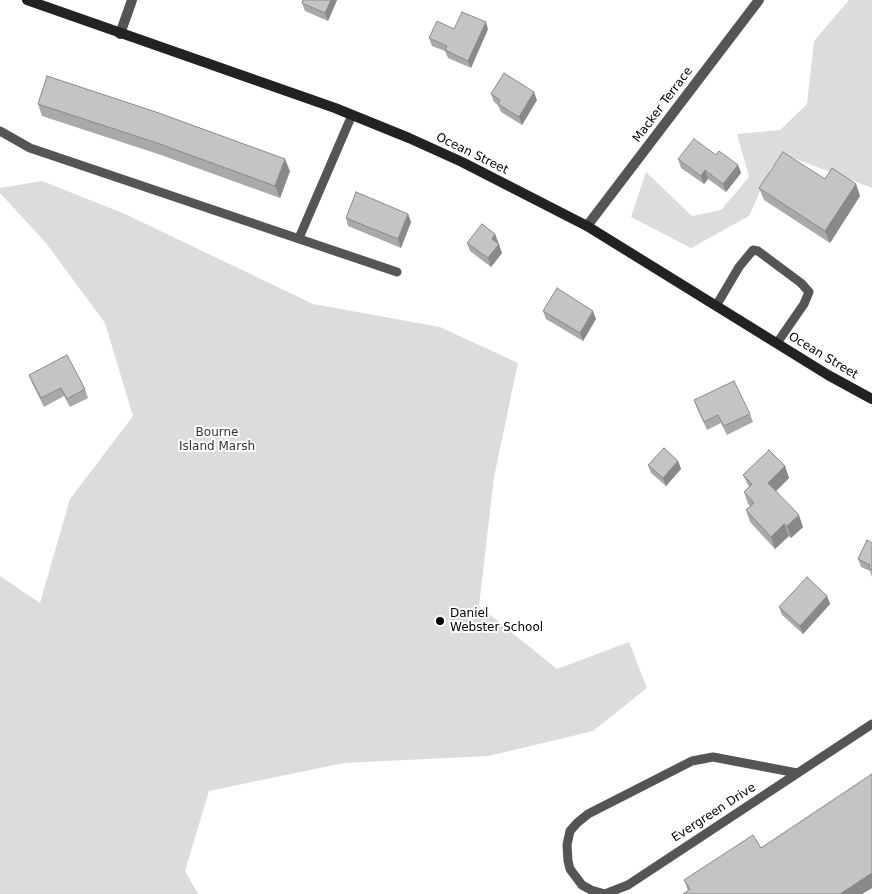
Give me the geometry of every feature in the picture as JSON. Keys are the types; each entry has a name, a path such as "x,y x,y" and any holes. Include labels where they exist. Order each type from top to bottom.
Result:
{"main road":[{"name":"Ocean Street","path":"27,0 120,34 248,76 352,115 462,162 587,226 828,375 872,399"}],"street":[{"path":"120,34 132,0"},
{"name":"Macker Terrace","path":"587,226 759,0"}],"lane":[{"path":"299,238 352,115"},
{"path":"0,131 30,148 397,272"},
{"path":"716,306 739,267 753,250 758,251 801,283 809,292 804,304 777,343"},
{"name":"Evergreen Drive","path":"797,773 713,757 692,761 588,814 577,823 570,831 567,845 570,868 582,885 605,894 628,884 872,724"}],"green space":[{"path":"849,0 872,0 872,188 783,154 770,169 749,216 691,248 631,217 646,172 692,216 721,210 749,177 737,134 780,130 807,104 814,41"},
{"name":"Bourne Island Marsh","path":"42,181 125,214 313,304 440,327 518,363 494,477 479,606 557,669 629,642 647,688 593,731 489,756 344,763 209,791 185,871 198,894 0,894 0,576 40,603 70,499 133,416 105,323 46,243 0,193 0,188"}],"building":[{"path":"303,0 331,0 325,13 302,3"},
{"path":"462,12 486,22 468,61 445,50 447,46 429,38 437,21 454,29"},
{"path":"504,73 534,92 519,117 498,104 500,100 491,94"},
{"path":"47,76 156,112 285,159 275,186 157,143 38,104"},
{"path":"694,139 716,155 719,151 738,165 723,184 705,170 701,176 678,159"},
{"path":"783,152 825,179 832,168 856,184 825,231 759,188"},
{"path":"356,192 408,214 398,239 346,218"},
{"path":"482,224 495,234 492,239 499,244 488,258 467,243"},
{"path":"557,288 593,311 580,333 543,311"},
{"path":"67,355 85,389 67,399 61,388 41,398 29,375"},
{"path":"734,381 750,414 724,426 718,415 704,422 694,400"},
{"path":"664,448 678,461 663,478 648,465"},
{"path":"769,450 785,466 768,483 799,515 787,526 784,524 771,537 746,510 754,503 744,492 752,484 743,475"},
{"path":"867,540 872,543 872,570 869,568 870,565 858,559"},
{"path":"807,577 827,596 800,626 779,607"},
{"path":"872,774 872,873 840,894 683,894 690,889 684,880 753,835 761,848"}],"place":[{"name":"Daniel Webster School","path":"440,621"}]}
